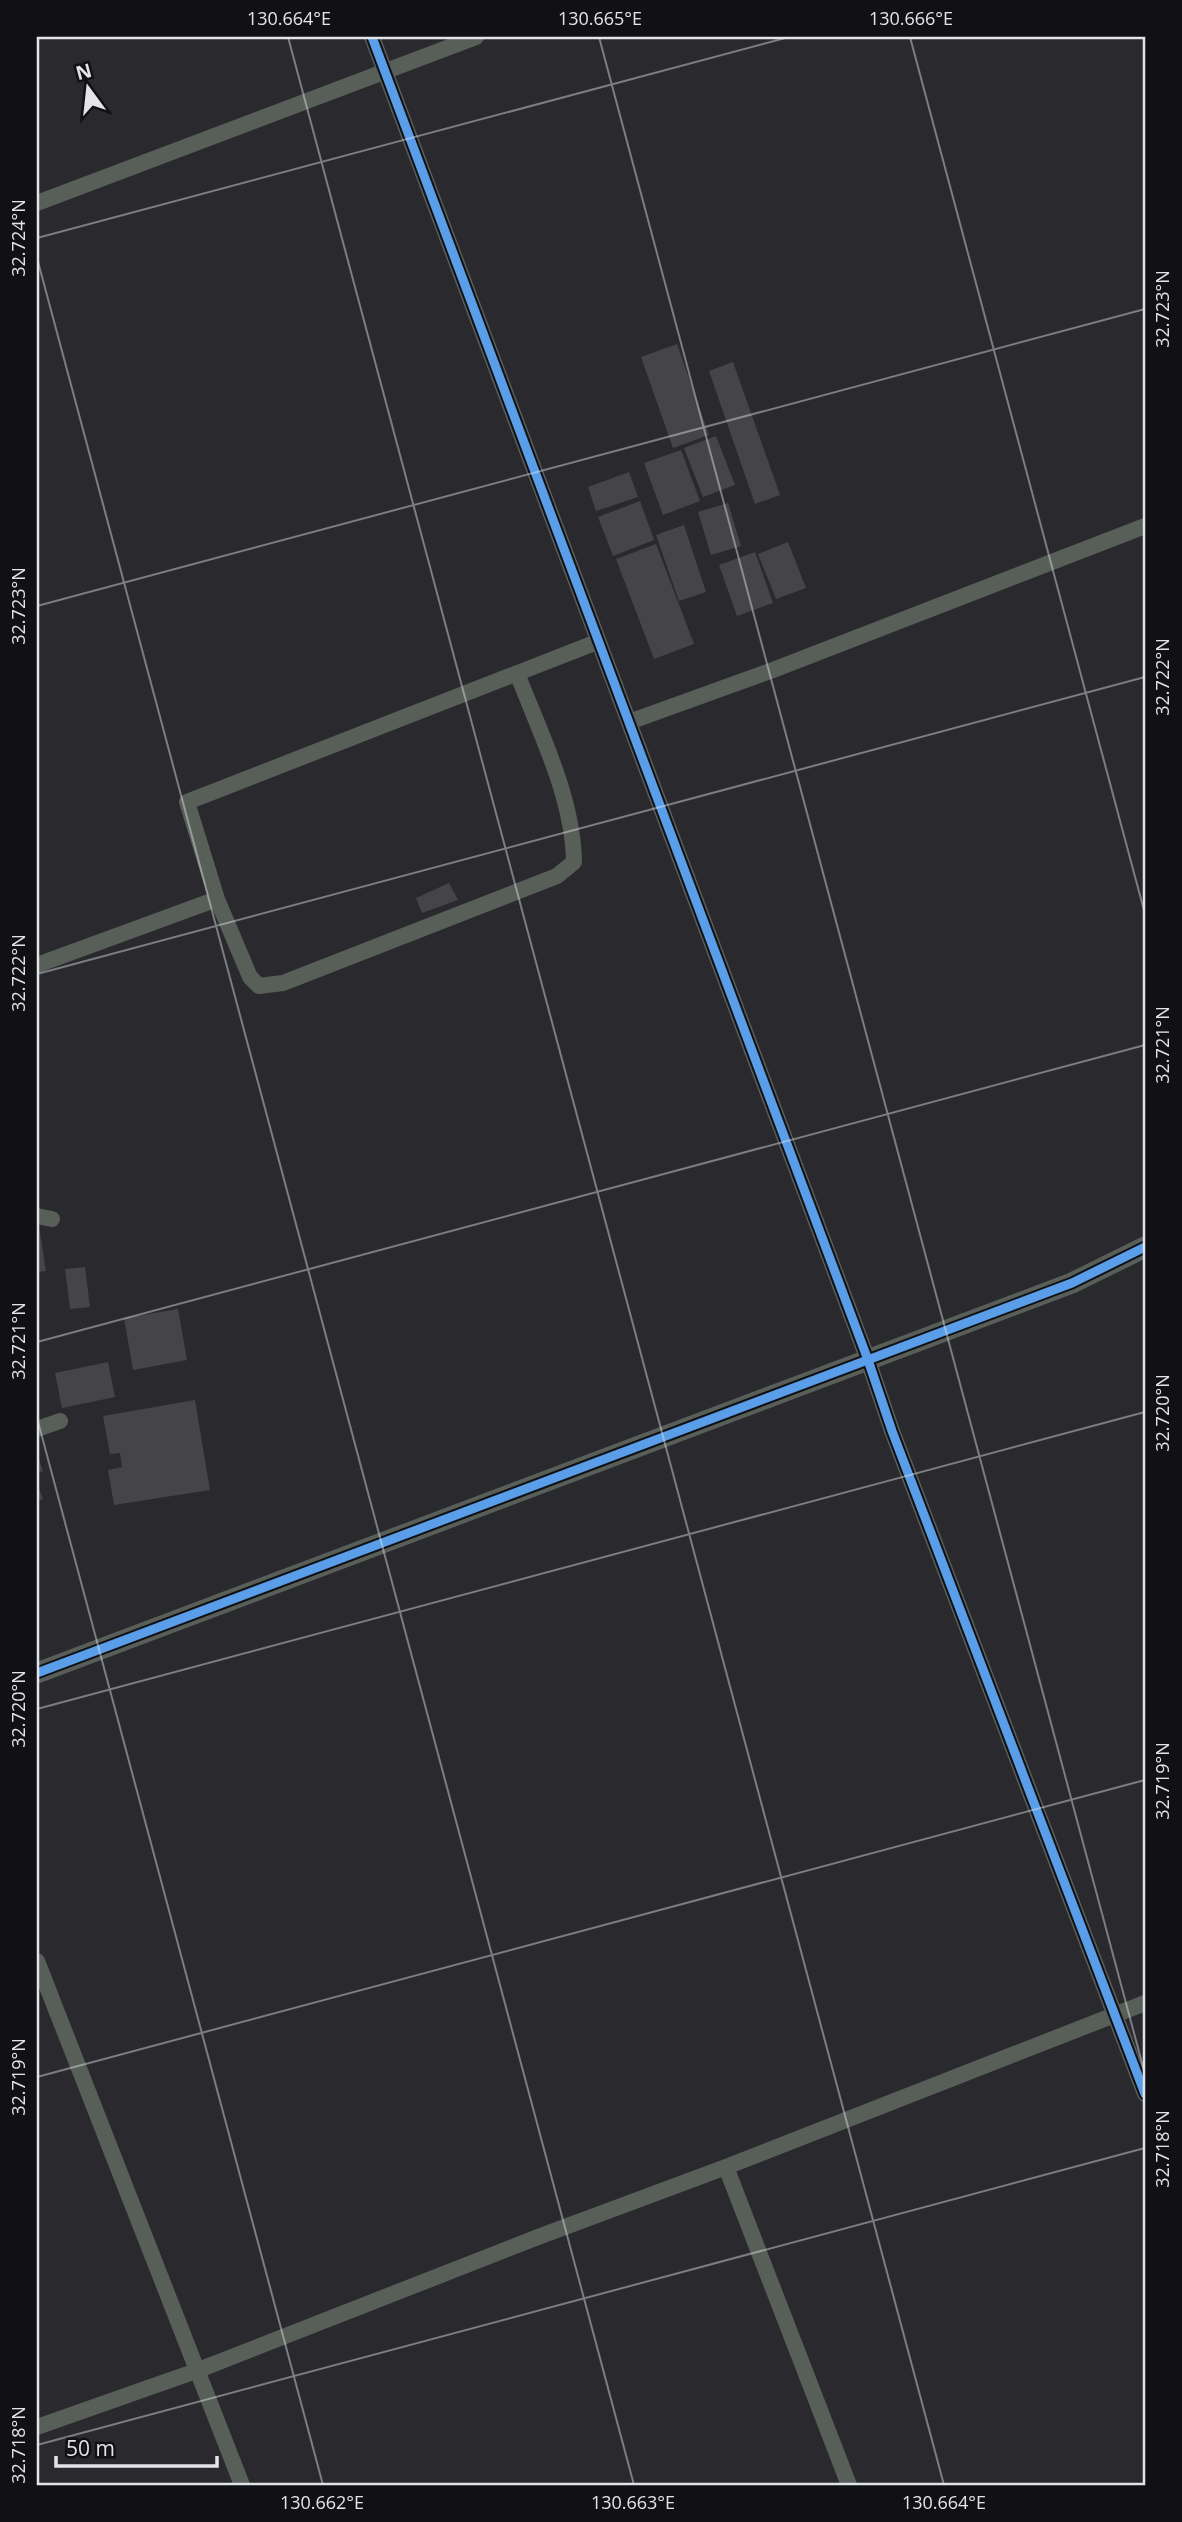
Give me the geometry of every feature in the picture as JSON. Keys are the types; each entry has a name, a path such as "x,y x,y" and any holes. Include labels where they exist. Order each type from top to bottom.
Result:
{"street":[{"path":"372,37 868,1360 892,1431 1145,2094"},
{"path":"37,203 476,37"},
{"path":"629,722 773,670 1145,526"},
{"path":"517,673 562,791 573,836 574,862 556,876 269,987 259,986 250,977 217,899 187,802 517,673 597,642"},
{"path":"37,965 217,899"},
{"path":"37,1674 1072,1283 1145,1247"},
{"path":"37,1429 60,1421"},
{"path":"37,1961 242,2485"},
{"path":"37,2427 196,2371 538,2237 726,2168 1145,2003"},
{"path":"726,2168 849,2485"}],"building":[{"path":"677,344 709,435 673,448 641,357"},
{"path":"733,362 780,495 755,504 709,371"},
{"path":"716,436 735,485 703,497 684,448"},
{"path":"681,450 700,501 663,515 644,463"},
{"path":"629,472 638,497 596,511 588,487"},
{"path":"640,501 654,540 613,556 598,517"},
{"path":"728,503 741,546 711,555 698,512"},
{"path":"684,525 706,592 679,601 656,535"},
{"path":"788,542 806,588 776,599 758,554"},
{"path":"656,544 694,644 654,659 616,559"},
{"path":"755,552 773,603 737,616 719,565"},
{"path":"449,883 458,900 422,913 416,898"},
{"path":"39,1226 46,1271 37,1272 37,1227"},
{"path":"85,1267 90,1307 70,1309 65,1269"},
{"path":"178,1309 187,1360 133,1370 124,1318"},
{"path":"108,1362 115,1397 62,1408 55,1373"},
{"path":"195,1400 210,1490 114,1505 108,1470 122,1467 120,1453 110,1454 103,1416"},
{"path":"37,1454 43,1471 37,1473"},
{"path":"37,1483 43,1499 37,1501"}],"cycle path":[{"path":"372,37 868,1360 892,1431 1145,2094"},
{"path":"37,1673 1072,1283 1145,1247"}]}
